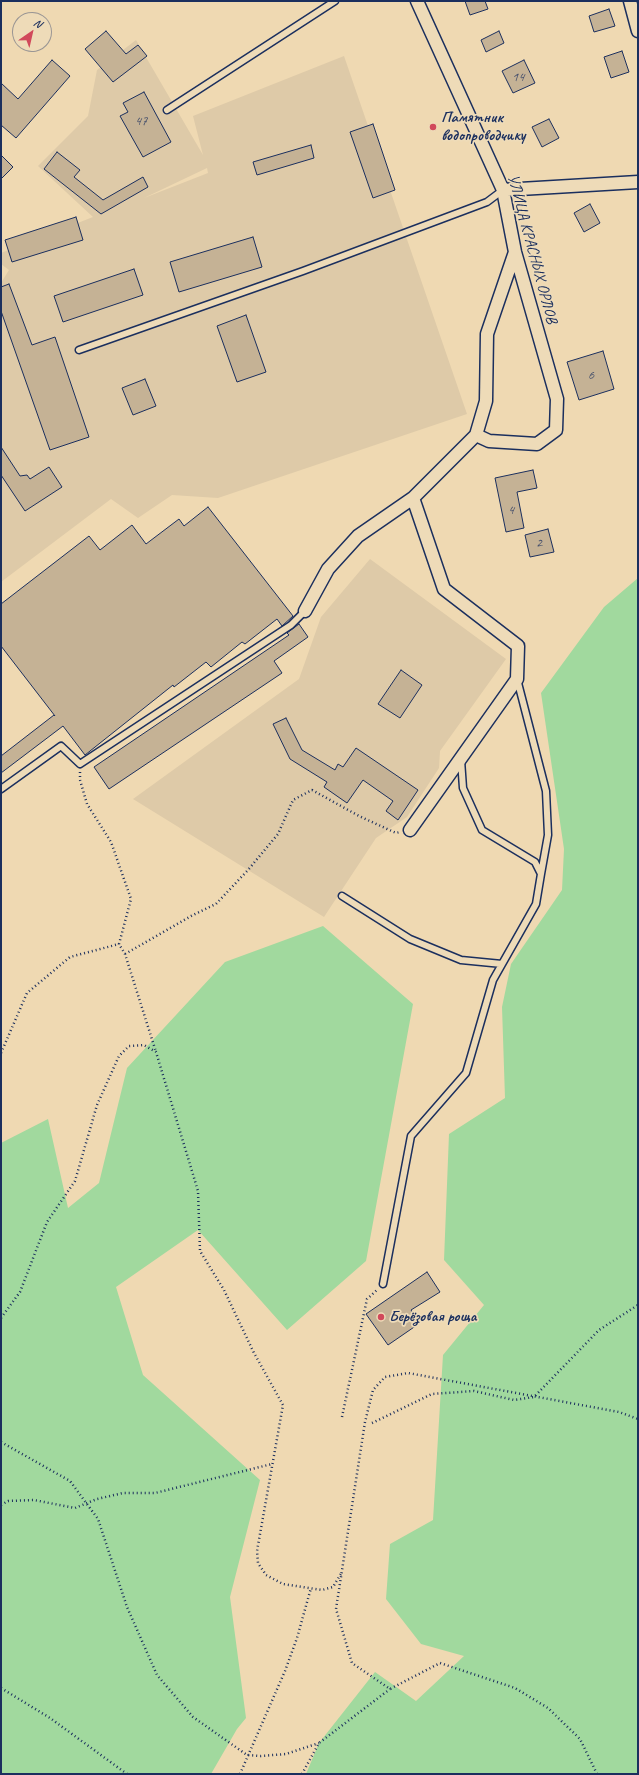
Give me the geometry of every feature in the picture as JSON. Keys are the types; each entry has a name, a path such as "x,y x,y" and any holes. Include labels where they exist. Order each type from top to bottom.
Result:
{"street":[{"name":"УЛИЦА КРАСНЫХ ОРЛОВ","path":"417,1 503,190 515,252 557,398"},
{"path":"630,1 638,31"},
{"path":"503,190 638,182"},
{"path":"305,611 328,570 358,536 413,498 476,436 486,401 487,334 515,252"},
{"path":"410,830 517,679 518,646 444,589 413,498"}],"lane":[{"path":"167,110 335,1"},
{"path":"79,350 303,271 487,202 503,190"},
{"path":"476,436 489,441 537,444 556,430 557,398"},
{"path":"1,789 61,746 80,764 291,626 305,611"},
{"path":"383,1284 412,1136 466,1073 493,980 536,904 548,835 546,791 517,679"},
{"path":"462,757 463,788 482,830 535,862 541,874"},
{"path":"342,896 417,942 462,960 502,964"}],"path":[{"path":"80,764 80,780 87,804 111,842 131,899 119,944 125,954 198,1191 200,1251 224,1290 254,1353 283,1405 257,1551 258,1563 266,1575 283,1584 322,1590 333,1587 342,1572"},
{"path":"125,954 192,915 216,904 248,870 278,834 293,800 312,790 354,813 396,833 410,830"},
{"path":"1,1053 27,992 70,957 119,944"},
{"path":"1,1318 20,1292 47,1222 75,1181 97,1105 119,1056 129,1046 144,1045 156,1052"},
{"path":"342,1417 367,1299 383,1284"},
{"path":"372,1423 432,1394 474,1391 514,1400 534,1397 599,1330 638,1305"},
{"path":"390,1689 352,1663 336,1609 365,1422 373,1390 385,1377 408,1374 619,1412 638,1419"},
{"path":"1,1442 70,1481 98,1519 128,1607 157,1675 194,1717 248,1755 261,1756 286,1754 320,1743 390,1689 440,1663 515,1688 548,1708 580,1739 597,1774"},
{"path":"1,1505 8,1501 34,1500 76,1508 97,1499 123,1493 155,1493 272,1464"},
{"path":"240,1774 285,1671 300,1631 311,1588"},
{"path":"1,1688 50,1718 127,1774"},
{"path":"302,1774 320,1743"}],"shaded area":[{"path":"136,40 203,155 193,116 344,56 467,414 218,498 172,495 138,518 111,499 1,582 1,283 9,270 1,264 1,253 93,217 38,166 88,116 97,70","holes":["207,168 208,173 144,198"]},
{"path":"370,559 506,659 440,751 439,768 407,817 376,838 324,917 133,799 299,679 321,617"}],"green space":[{"path":"638,578 638,1774 306,1774 319,1743 375,1672 416,1701 464,1656 421,1644 386,1599 390,1544 433,1520 443,1355 484,1305 444,1260 449,1134 505,1098 502,1007 511,964 562,890 564,849 541,693 604,607"},
{"path":"323,926 413,1004 366,1261 287,1330 198,1230 116,1287 143,1375 260,1480 230,1597 246,1718 237,1729 211,1774 1,1774 1,1143 48,1119 68,1208 99,1183 127,1068 225,962"}],"building":[{"path":"465,1 485,1 488,9 470,15"},
{"path":"609,9 615,26 594,32 589,16"},
{"path":"106,31 126,54 138,45 147,56 113,82 85,49"},
{"path":"499,31 504,43 486,52 481,40"},
{"path":"622,51 629,72 611,78 604,57"},
{"path":"52,60 70,76 16,138 1,125 1,83 18,99"},
{"path":"524,60 535,83 513,93 502,71"},
{"path":"144,92 171,142 143,157 120,116 128,112 123,103"},
{"path":"549,119 559,138 542,147 532,127"},
{"path":"373,124 395,190 373,198 350,132"},
{"path":"311,145 314,158 257,175 253,162"},
{"path":"57,152 80,170 74,177 103,200 143,177 148,187 101,214 44,169"},
{"path":"1,155 13,167 1,179"},
{"path":"590,204 600,223 584,232 574,213"},
{"path":"76,217 83,240 12,262 5,240"},
{"path":"253,237 262,267 179,292 170,262"},
{"path":"134,269 143,295 63,322 54,296"},
{"path":"9,284 32,345 55,337 89,437 50,450 1,311 1,287"},
{"path":"246,315 266,372 237,382 217,326"},
{"path":"603,351 614,389 579,400 567,362"},
{"path":"145,379 156,406 133,415 122,388"},
{"path":"1,447 20,476 27,475 30,479 49,467 62,487 25,511 1,475"},
{"path":"533,470 537,488 517,492 524,528 506,532 495,478"},
{"path":"208,507 293,616 282,626 277,619 245,644 242,642 211,667 206,662 174,687 173,685 85,755 63,726 1,773 1,756 54,715 55,716 1,646 1,604 89,536 100,550 132,525 146,544 179,519 184,526"},
{"path":"548,529 554,552 530,557 525,535"},
{"path":"299,624 308,637 274,661 282,673 109,789 94,767 289,635 287,633"},
{"path":"401,670 422,685 400,718 378,704"},
{"path":"286,718 302,750 335,770 338,764 343,767 356,748 418,790 398,820 386,811 393,801 363,780 347,803 324,787 327,782 290,759 273,724"},
{"path":"427,1272 440,1292 411,1310 420,1323 388,1345 366,1314"}],"place":[{"name":"Памятник водопроводчику","path":"433,127"},
{"name":"Берёзовая роща","path":"381,1317"}]}
